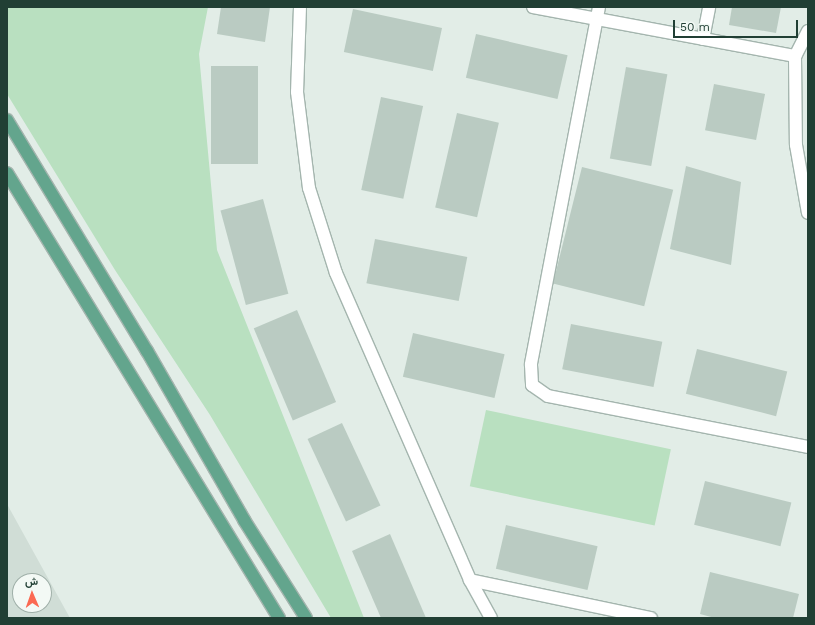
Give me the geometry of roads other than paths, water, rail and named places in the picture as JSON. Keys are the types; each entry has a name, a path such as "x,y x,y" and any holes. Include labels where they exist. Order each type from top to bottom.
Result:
{"main road":[{"path":"7,120 147,351 244,520 306,618"},
{"path":"7,173 279,618"}],"street":[{"path":"300,7 297,92 309,188 336,273 470,580 491,618"},
{"path":"533,7 795,56"},
{"path":"599,7 531,365 532,385 548,396 808,447"},
{"path":"703,39 710,7"},
{"path":"808,31 795,56 796,145 808,213"},
{"path":"470,580 651,618"}]}
